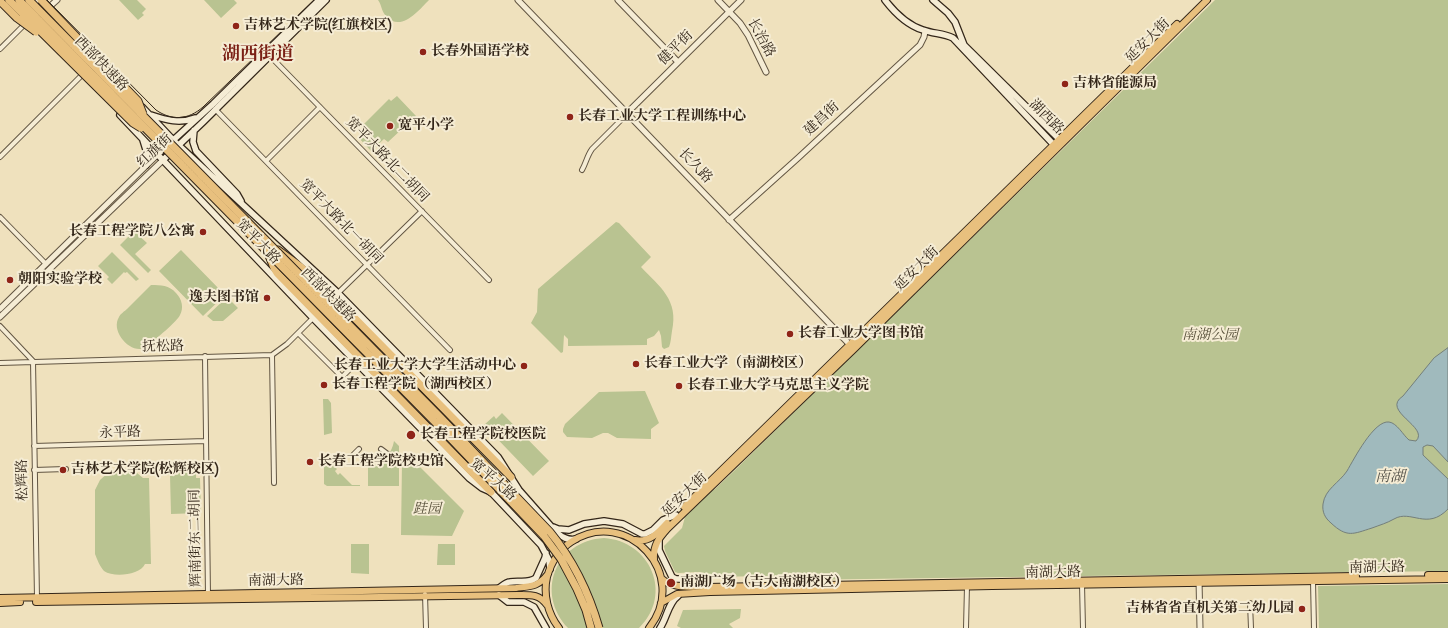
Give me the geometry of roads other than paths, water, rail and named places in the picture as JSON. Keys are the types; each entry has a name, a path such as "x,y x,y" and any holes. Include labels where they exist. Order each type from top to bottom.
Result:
{"highway":[{"path":"10,0 133,123 153,136"},
{"name":"西部快速路","path":"19,0 153,136 436,413 550,532 559,542 576,569 595,613 599,628"},
{"name":"西部快速路","path":"29,0 147,116 271,251 544,536 561,559 577,589 586,610 591,628"},
{"path":"41,0 138,101 147,116"},
{"path":"0,1 23,23 51,42"},
{"path":"271,251 302,267 328,291 511,477"},
{"path":"271,251 274,268 277,273 491,492"}],"main road":[{"name":"宽平大路","path":"10,0 30,19 81,76 140,135 313,318 469,478 482,488 491,492 541,544 549,560 549,571"},
{"name":"宽平大路","path":"34,0 147,116 338,293 498,457 519,490 561,537 568,539 579,538"},
{"name":"红旗街","path":"158,154 319,0"},
{"name":"红旗街","path":"163,160 326,0"},
{"name":"湖西路","path":"885,0 905,21 914,27 925,31 945,34 953,38 1058,143"},
{"name":"湖西路","path":"933,0 948,13 955,22 964,45 1058,143"},
{"name":"延安大街","path":"654,559 653,552 655,544 660,536 1201,0"},
{"name":"延安大街","path":"1058,143 1207,0"},
{"path":"147,116 174,121 184,121 199,116"},
{"path":"194,130 193,142 196,150 237,194 244,206"},
{"path":"140,135 147,151 148,157 146,165"},
{"name":"延安大街","path":"634,540 644,541 650,539 852,347"},
{"path":"549,524 564,531 593,522 608,522 624,524 642,534 645,534 663,520 676,515"},
{"path":"559,628 547,605 546,586 549,571 559,553 568,544 579,538 596,533 608,532 620,534 634,540 654,559 659,570 662,579 663,594 656,617 649,628"},
{"path":"660,536 659,550 672,577 698,579 706,586"},
{"path":"499,588 508,582 534,580 545,558 545,551"},
{"name":"南湖大路","path":"426,593 536,585 542,581 549,571"},
{"name":"南湖大路","path":"661,603 682,593 717,591 1448,575"},
{"name":"南湖大路","path":"662,579 669,584 677,586 1448,579"},
{"name":"南湖大路","path":"0,598 426,593 538,596 543,599 547,605"},
{"path":"660,628 673,600 682,593"},
{"path":"499,595 508,602 524,602 534,607 546,628"},
{"name":"南湖大路","path":"0,602 208,596"}],"street":[{"path":"0,48 30,19 45,11 57,0"},
{"name":"长久路","path":"518,0 852,347"},
{"path":"618,0 678,62"},
{"name":"长治路","path":"718,0 748,34 766,72"},
{"name":"健平街","path":"627,114 741,0"},
{"name":"建昌街","path":"729,220 920,45 925,31"},
{"name":"宽平大路北二胡同","path":"270,56 489,280"},
{"path":"0,157 81,76"},
{"path":"266,161 320,107"},
{"name":"宽平大路北一胡同","path":"215,109 450,350"},
{"path":"582,170 592,149 627,114"},
{"name":"红旗街","path":"0,309 158,154"},
{"name":"红旗街","path":"0,317 163,160"},
{"path":"338,293 422,211"},
{"path":"0,216 46,264"},
{"path":"274,483 272,355 313,318"},
{"path":"0,326 33,361"},
{"path":"298,333 342,377 354,365"},
{"name":"抚松路","path":"0,363 272,355"},
{"name":"辉南街东二胡同","path":"205,356 206,441 204,448 208,596"},
{"name":"松辉路","path":"33,361 37,598"},
{"name":"永平路","path":"34,446 206,441"},
{"path":"381,449 389,455"},
{"path":"353,456 359,450"},
{"path":"34,470 66,469"},
{"path":"1199,581 1200,628"},
{"path":"1313,581 1314,628"},
{"path":"1082,584 1083,628"},
{"path":"966,628 967,586"},
{"path":"426,593 426,628"},
{"path":"1250,603 1251,628"}],"water":[{"name":"南湖","path":"1448,348 1448,462 1433,446 1427,445 1423,447 1423,455 1448,479 1448,509 1433,518 1426,519 1407,516 1400,517 1360,532 1346,533 1341,531 1324,515 1323,504 1326,494 1347,471 1371,433 1383,423 1392,423 1409,440 1416,441 1419,436 1417,430 1401,413 1397,407 1398,402 1434,358"}],"tram line":[{"path":"47,0 156,110 162,114 180,118 186,117 203,107 314,0"}],"place":[{"name":"吉林艺术学院(红旗校区)","path":"236,26"},
{"name":"长春外国语学校","path":"423,52"},
{"name":"吉林省能源局","path":"1065,84"},
{"name":"长春工业大学工程训练中心","path":"570,117"},
{"name":"宽平小学","path":"390,126"},
{"name":"长春工程学院八公寓","path":"203,232"},
{"name":"朝阳实验学校","path":"10,280"},
{"name":"逸夫图书馆","path":"267,298"},
{"name":"长春工业大学图书馆","path":"790,334"},
{"name":"长春工业大学（南湖校区）","path":"636,364"},
{"name":"长春工业大学大学生活动中心","path":"524,366"},
{"name":"长春工程学院（湖西校区）","path":"324,385"},
{"name":"长春工业大学马克思主义学院","path":"679,386"},
{"name":"长春工程学院校医院","path":"411,435"},
{"name":"长春工程学院校史馆","path":"310,462"},
{"name":"吉林艺术学院(松辉校区)","path":"63,470"},
{"name":"南湖广场（吉大南湖校区）","path":"671,583"},
{"name":"吉林省省直机关第二幼儿园","path":"1302,609"}],"district":[{"name":"湖西街道","path":"258,55"}],"park label":[{"name":"南湖公园","path":"1210,336"},
{"name":"跬园","path":"427,510"}]}
